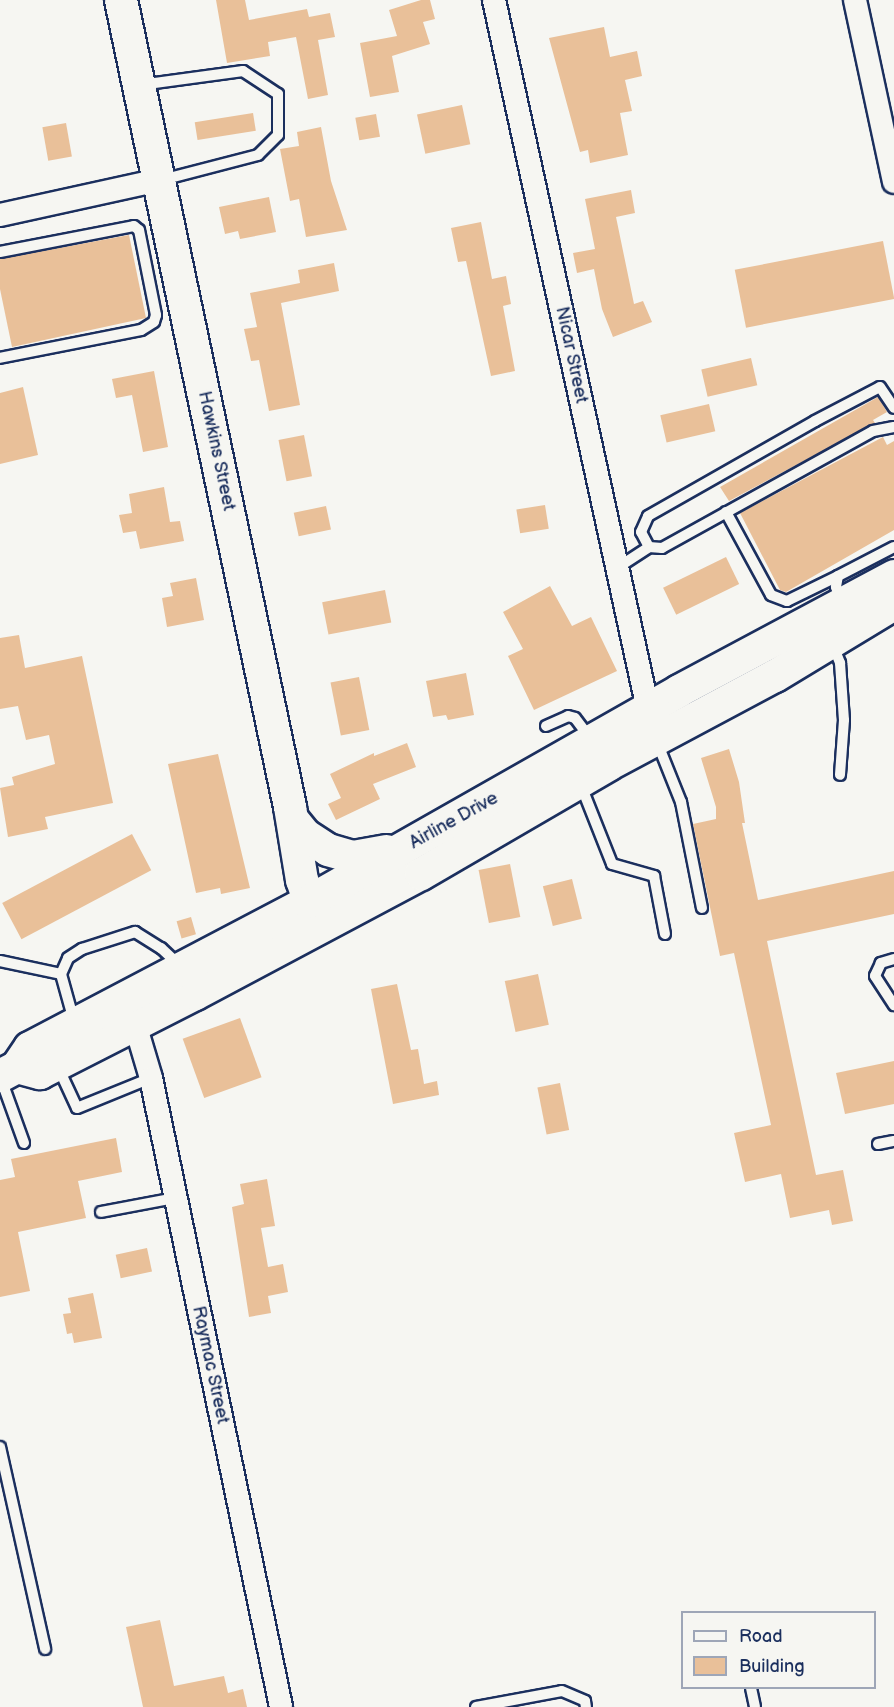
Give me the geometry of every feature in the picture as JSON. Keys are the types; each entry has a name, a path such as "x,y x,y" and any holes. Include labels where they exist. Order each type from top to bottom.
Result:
{"main road":[{"name":"Hawkins Street","path":"121,0 314,914"},
{"name":"Airline Drive","path":"4,1074 40,1073 135,1024 314,914 407,847 593,742 840,590 894,576"},
{"name":"Airline Drive","path":"4,1074 30,1048 182,968 314,914 422,874 657,739 775,676 830,640 894,604"},
{"path":"293,820 305,835 328,850 353,857 407,847"}],"street":[{"name":"Nicar Street","path":"494,0 648,709"},
{"path":"855,0 894,182"},
{"path":"0,215 159,180"},
{"name":"Raymac Street","path":"135,1024 151,1078 281,1707"}],"lane":[{"path":"139,85 243,71 278,94 278,135 258,155 159,180"},
{"path":"0,252 134,226 138,230 156,315 154,322 141,330 0,358"},
{"path":"649,547 641,532 648,516 814,420 880,387 894,408"},
{"path":"617,568 649,547 662,548 873,431 894,427"},
{"path":"726,512 771,595 787,601 840,590 894,547"},
{"path":"830,640 840,663 843,720 840,775"},
{"path":"546,726 568,716 575,718 593,742"},
{"path":"657,739 661,759 681,802 702,908"},
{"path":"580,783 612,864 654,876 665,934"},
{"path":"75,1026 61,974 68,958 82,949 135,932 161,948 182,968"},
{"path":"894,959 881,963 875,976 894,1005"},
{"path":"0,961 61,974"},
{"path":"57,1064 77,1108 151,1078"},
{"path":"4,1074 24,1143"},
{"path":"879,1144 894,1141"},
{"path":"101,1212 175,1198"},
{"path":"0,1447 45,1649"},
{"path":"751,1689 755,1707"},
{"path":"476,1707 562,1691 585,1701 586,1707"}],"building":[{"path":"216,0 245,0 249,20 307,9 309,17 330,13 335,37 318,40 328,95 308,99 296,37 268,42 270,56 227,63"},
{"path":"421,0 430,0 435,19 423,22 430,44 392,56 399,92 370,97 360,43 397,36 389,10"},
{"path":"604,27 610,57 637,51 642,76 625,80 632,111 620,113 628,155 590,163 588,150 580,152 549,38"},
{"path":"462,105 470,144 425,154 417,115"},
{"path":"253,113 256,131 198,140 195,122"},
{"path":"376,114 380,137 359,140 355,118"},
{"path":"66,123 72,156 48,161 42,127"},
{"path":"321,127 331,181 347,230 306,237 299,199 290,201 280,149 299,146 297,132"},
{"path":"631,190 635,213 616,217 634,304 643,301 652,322 613,337 602,309 594,269 577,273 573,253 595,249 585,199"},
{"path":"269,197 276,232 240,239 238,231 225,234 219,207"},
{"path":"481,222 492,279 506,276 511,304 503,306 515,371 491,376 466,261 458,262 451,228"},
{"path":"129,235 146,318 12,347 0,289 0,259"},
{"path":"883,241 894,299 746,328 735,270"},
{"path":"334,263 339,291 281,303 300,405 269,411 259,360 251,361 244,329 257,327 250,293 300,283 298,270"},
{"path":"751,358 757,385 708,397 701,369"},
{"path":"154,371 168,447 143,452 132,395 116,398 112,379"},
{"path":"23,387 38,455 0,464 0,393"},
{"path":"878,397 887,412 873,420 875,423 729,501 720,487"},
{"path":"709,404 715,431 667,443 660,415"},
{"path":"304,435 312,476 286,481 278,440"},
{"path":"883,437 887,445 894,441 894,530 786,592 780,590 740,513"},
{"path":"164,487 170,522 180,521 184,541 140,549 136,531 123,533 119,515 132,513 129,494"},
{"path":"545,505 549,529 520,533 516,510"},
{"path":"326,506 331,529 299,536 294,513"},
{"path":"726,557 739,584 676,615 663,588"},
{"path":"196,578 204,620 167,627 162,598 173,596 170,583"},
{"path":"550,586 572,626 591,617 617,671 534,710 508,656 523,649 503,612"},
{"path":"385,590 391,622 328,635 322,602"},
{"path":"19,635 25,668 82,656 113,803 45,817 48,829 8,837 0,788 14,785 12,777 55,764 49,735 26,740 18,706 0,709 0,638"},
{"path":"466,673 474,715 448,720 446,715 433,717 426,681"},
{"path":"359,677 369,730 341,736 331,683"},
{"path":"407,743 416,767 373,784 380,799 336,820 328,804 341,798 330,774 374,753 374,756"},
{"path":"729,749 739,782 745,823 742,823 758,900 894,871 894,914 767,941 816,1175 843,1170 853,1221 832,1225 829,1210 790,1218 781,1174 745,1182 734,1133 771,1125 734,953 720,956 693,824 716,819 716,807 701,758"},
{"path":"218,754 250,888 221,894 220,888 196,893 168,764"},
{"path":"132,834 151,870 21,939 2,903"},
{"path":"510,864 520,917 489,923 479,870"},
{"path":"572,879 582,919 553,926 543,886"},
{"path":"191,917 196,934 182,938 177,921"},
{"path":"538,974 549,1025 516,1032 505,981"},
{"path":"397,984 411,1050 418,1049 424,1084 437,1081 439,1095 393,1104 371,989"},
{"path":"240,1018 262,1077 204,1098 183,1039"},
{"path":"894,1061 894,1104 845,1114 836,1073"},
{"path":"560,1083 569,1130 547,1135 537,1087"},
{"path":"116,1138 122,1172 78,1181 86,1218 18,1232 30,1291 0,1297 0,1180 15,1177 11,1159"},
{"path":"267,1179 275,1226 261,1228 268,1267 283,1264 288,1292 268,1296 271,1313 249,1317 232,1207 244,1204 240,1184"},
{"path":"147,1248 152,1271 121,1278 116,1255"},
{"path":"93,1293 102,1338 74,1343 72,1333 67,1334 63,1314 71,1313 68,1298"},
{"path":"160,1620 174,1686 224,1676 228,1693 243,1689 247,1707 143,1707 126,1627"}]}
